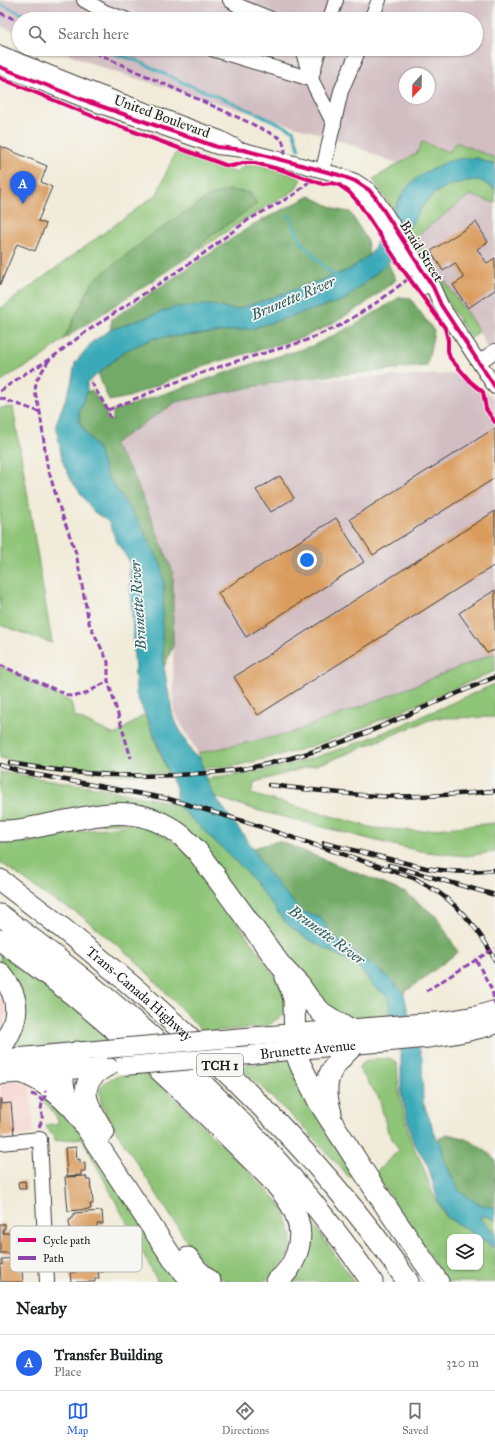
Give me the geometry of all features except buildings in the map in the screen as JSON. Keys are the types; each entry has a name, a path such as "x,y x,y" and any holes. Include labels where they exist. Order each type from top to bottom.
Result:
{"highway":[{"path":"0,831 26,829 106,814 126,813 144,817 163,824 182,836 197,851 281,966 322,1013 350,1036 328,1077 327,1099 335,1127"},
{"name":"Trans-Canada Highway","path":"0,880 113,968 170,1018 264,1108 311,1158 347,1200 374,1233 408,1282"},
{"name":"Trans-Canada Highway","path":"0,915 143,1029 222,1102 261,1142 298,1184 332,1227 372,1282"},
{"path":"0,940 26,958 114,1029 196,1104 279,1188 293,1207 298,1218 300,1240 294,1261 289,1270 276,1282"},
{"path":"281,966 294,1000 294,1041 298,1061 319,1102 389,1211 438,1282"},
{"path":"0,973 9,986 16,1005 14,1025 11,1033 0,1049"},
{"path":"77,1052 63,1074 62,1082 68,1100 173,1259 193,1282"},
{"path":"112,1061 93,1076 86,1087 88,1105 167,1229 197,1270 210,1282"},
{"path":"23,1074 36,1078 48,1086 73,1109"}],"main road":[{"name":"Brunette Avenue","path":"0,1075 66,1070 233,1038 294,1041 350,1036 380,1043 487,1020"},
{"name":"Brunette Avenue","path":"350,1036 375,1025 445,1028"},
{"name":"Brunette Avenue","path":"0,1059 77,1052 112,1061 252,1055 294,1041"}],"street":[{"path":"84,0 105,12"},
{"path":"230,0 239,6 254,12"},
{"path":"332,12 336,0"},
{"path":"374,12 379,0"},
{"name":"United Boulevard","path":"0,53 92,90 220,138 244,150"},
{"path":"235,56 311,79"},
{"path":"304,56 311,79 334,124"},
{"path":"311,79 317,56"},
{"path":"322,170 341,91 356,56"},
{"name":"United Boulevard","path":"0,67 89,102 217,147 244,150 322,170"},
{"name":"Braid Street","path":"322,170 356,180 369,190 400,258 427,291 441,305"},
{"name":"Braid Street","path":"379,213 404,243 433,287 441,305 495,388"},
{"path":"479,362 495,351"},
{"path":"0,1143 40,1139 44,1226"},
{"path":"47,1272 47,1282"}],"shaded area":[{"path":"0,0 495,0 495,163 408,168 334,138 108,70 74,56 483,56 483,12 12,12 12,30 0,26"},
{"path":"470,195 495,203 495,368 479,331 415,237"},
{"path":"457,374 492,396 495,400 495,657 288,734 198,753 174,712 173,572 113,444 176,402 288,380"},
{"path":"0,985 8,1004 0,1036"},
{"path":"0,1080 30,1082 33,1134 0,1139"}],"green space":[{"path":"422,142 449,152 456,142 495,158 495,165 477,158 412,182 403,193 393,210 373,179 417,153"},
{"path":"178,150 236,173 242,167 256,165 272,168 301,179 295,190 238,224 185,259 213,234 256,204 250,193 93,281 64,339 38,360 8,376 0,383 0,309 157,194 173,157"},
{"path":"479,180 495,189 495,203 470,195 415,237 479,331 471,339 427,270 407,231 427,201 443,188 465,181"},
{"path":"229,190 250,193 257,204 213,234 185,259 64,339 93,281 157,231 208,197"},
{"path":"310,196 338,210 350,212 367,240 369,255 349,270 235,310 210,305 110,330 112,319 254,224"},
{"path":"388,263 396,280 362,306 326,327 301,338 206,365 129,397 109,401 98,374 125,351 154,338 207,334 254,328 344,300"},
{"path":"400,297 410,298 434,331 427,366 288,380 176,402 113,444 133,474 173,572 173,646 164,667 161,565 140,524 106,474 97,448 79,422 79,411 87,392 92,390 105,409 108,420 113,421 113,411 246,366 312,346 353,326"},
{"path":"13,407 52,643 0,625 0,408"},
{"path":"495,653 495,671 345,735 293,752 235,766 202,768 198,753 288,734"},
{"path":"0,666 71,702 74,716 115,735 145,714 168,773 120,774 41,766 0,758"},
{"path":"495,684 495,717 434,718 329,761 255,782 251,794 374,828 416,831 495,823 495,852 466,856 426,852 393,845 260,811 215,797 206,779 262,771 328,753 384,732"},
{"path":"0,772 101,788 176,804 244,869 286,922 304,937 360,968 372,985 387,996 391,1014 353,1017 331,1011 175,822 0,825"},
{"path":"141,823 186,849 274,975 284,993 287,1012 266,1027 203,1032 135,960 79,914 50,898 0,862 0,841 29,842 77,832"},
{"path":"279,841 406,893 437,917 458,952 404,993 387,976 332,935 321,918 301,911 267,872 253,848"},
{"path":"0,949 115,1041 12,1049 16,1039 0,966"},
{"path":"389,1058 397,1063 399,1093 411,1142 423,1166 431,1190 446,1217 474,1234 447,1234 447,1270 483,1270 483,1240 495,1250 495,1282 447,1282 375,1173 399,1150 388,1132 379,1098 358,1068 365,1062"},
{"path":"289,1059 353,1175 350,1178 305,1129 239,1066"},
{"path":"150,1073 273,1196 283,1209 292,1235 288,1257 269,1279 260,1282 230,1282 218,1277 195,1254 108,1118 100,1097 100,1089 104,1083 118,1076"},
{"path":"46,1097 69,1116 182,1282 158,1282 142,1252 142,1226 128,1226 82,1138 54,1141 53,1136 46,1127 48,1124 58,1125 58,1122 54,1113 44,1102"},
{"path":"447,1134 473,1143 495,1159 495,1208 479,1204 459,1191 444,1160 441,1144 438,1139"},
{"path":"301,1206 354,1282 287,1282 306,1248"},
{"path":"481,1216 495,1219 495,1233 479,1218"}],"water":[{"name":"Brunette River","path":"464,158 477,158 495,165 495,189 479,180 450,185 433,194 422,206 388,263 344,300 254,328 207,334 154,338 125,351 87,383 87,392 79,411 79,422 97,448 106,474 140,524 161,565 164,584 162,638 164,667 173,717 192,753 200,758 206,779 215,797 253,848 267,872 301,911 321,918 332,935 387,976 404,993 422,1058 423,1102 437,1139 441,1143 444,1160 459,1191 479,1204 495,1208 495,1219 485,1216 479,1218 495,1233 495,1248 483,1240 483,1234 474,1234 447,1217 438,1201 427,1163 413,1142 401,1093 401,1055 387,996 372,985 360,968 304,937 285,922 244,869 176,804 176,787 168,773 157,742 136,694 129,561 116,541 109,522 94,512 71,480 62,460 56,424 71,384 75,363 92,342 110,330 175,307 210,305 235,310 349,270 370,255 403,193 412,182 424,173 448,161"}],"waterway":[{"path":"0,4 18,12"},
{"path":"122,56 140,62 184,83 229,101 293,130 299,149"},
{"name":"Brunette River","path":"289,215 302,243 324,267 337,277"}],"railway":[{"path":"10,763 39,768 97,774 155,776 184,775 254,767 300,756 357,737 495,677"},
{"path":"0,765 22,772 169,799 246,822 414,878 438,892 463,914 478,932 495,960"},
{"path":"269,785 376,796 436,795 495,791"},
{"path":"324,843 426,868 460,872 495,870"},
{"path":"389,865 495,895"}],"marked path":[{"path":"0,13 12,18"},
{"path":"102,56 246,121 282,139 285,150 282,160"},
{"path":"0,391 26,373 49,360 83,334 196,259 248,220 295,194 312,179"},
{"path":"108,410 171,384 230,363 302,342 341,325 379,301 412,276"},
{"path":"49,360 36,381 35,392 40,412 47,465 59,506 76,553 89,623 108,662 108,681 131,758"},
{"path":"91,382 108,410 110,418"},
{"path":"0,398 40,412"},
{"path":"0,665 70,696 83,695 108,681"},
{"path":"426,991 495,948"},
{"path":"476,960 492,990 495,1005"},
{"path":"39,1127 42,1119 41,1107 45,1096 45,1091"},
{"path":"31,1094 37,1096 43,1101"}],"cycle path":[{"path":"0,67 89,102 217,147 244,150 339,175 355,181 369,190 433,287 441,305 495,387"},
{"path":"0,78 97,118 225,165 232,166 243,163 255,163 282,170 323,184 332,183 339,185 349,192 358,202 401,267 445,328 450,358 470,381 483,392 486,409 495,422"}],"place":[{"name":"Transfer Building","path":"23,204"}]}
